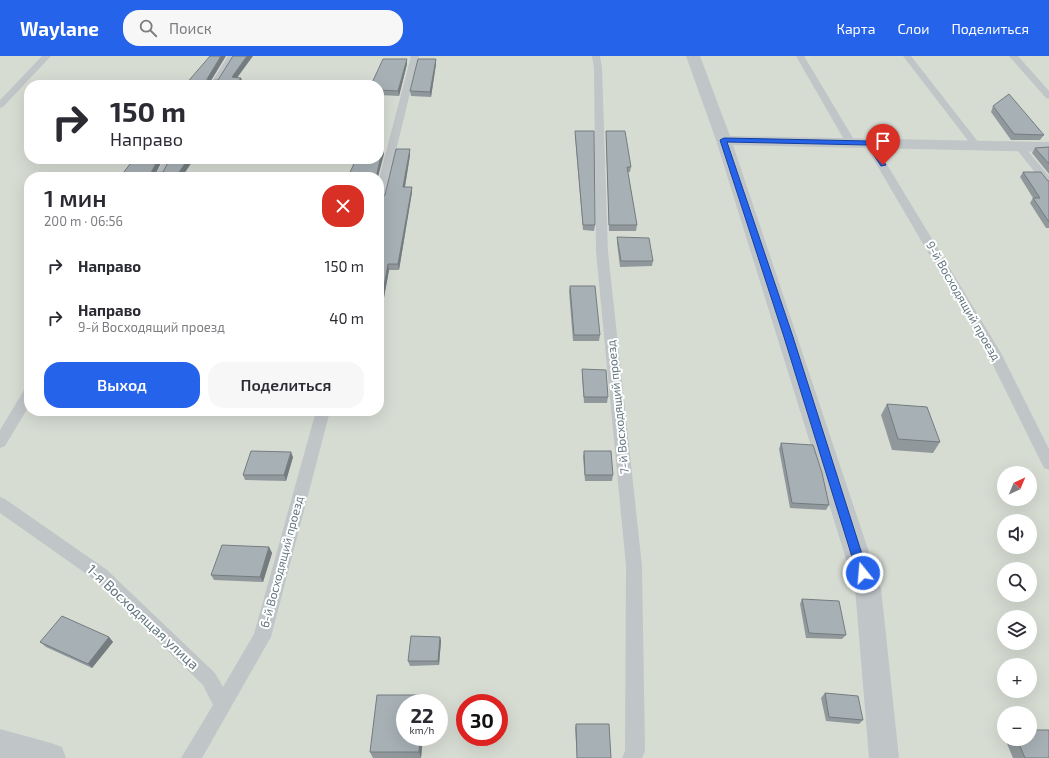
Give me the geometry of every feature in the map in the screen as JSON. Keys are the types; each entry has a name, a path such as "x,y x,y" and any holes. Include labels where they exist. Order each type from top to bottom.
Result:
{"street":[{"path":"693,56 724,140 868,588 884,758"},
{"path":"724,140 1049,147"},
{"path":"0,744 52,758"}],"lane":[{"path":"0,105 47,56"},
{"path":"217,80 232,56"},
{"path":"384,180 415,56"},
{"name":"7-й Восходящий проезд","path":"596,56 598,68 602,252 634,566 635,751 632,758"},
{"path":"800,56 851,143"},
{"path":"907,56 976,145"},
{"path":"1013,56 1049,96"},
{"name":"9-й Восходящий проезд","path":"869,143 994,353 1049,464"},
{"path":"1019,146 1049,183"},
{"path":"0,442 24,402"},
{"name":"6-й Восходящий проезд","path":"223,705 262,637 322,416"},
{"name":"1-я Восходящая улица","path":"0,504 101,575 209,679 223,705"},
{"path":"192,758 223,705"}],"shaded area":[{"path":"0,56 1049,56 1049,758 0,758"}],"building":[{"path":"210,56 221,56 207,80 189,80"},
{"path":"233,56 247,56 232,77 241,78 240,80 218,80"},
{"path":"383,59 407,59 398,91 384,90 384,80 373,80"},
{"path":"418,59 436,59 430,92 410,91"},
{"path":"1009,94 1044,135 1014,134 993,106"},
{"path":"575,131 594,131 595,225 583,225"},
{"path":"606,131 625,131 631,167 627,167 637,225 609,225"},
{"path":"1049,147 1049,164 1035,148"},
{"path":"396,149 410,149 403,187 412,187 398,264 388,264 384,286 384,196"},
{"path":"130,164 156,164 152,172 124,172"},
{"path":"167,164 185,164 179,172 163,172"},
{"path":"354,164 379,164 377,172 350,172"},
{"path":"1023,172 1041,172 1049,181 1049,222 1033,198 1040,198"},
{"path":"617,237 649,238 653,261 621,261"},
{"path":"570,286 595,286 600,335 574,335"},
{"path":"582,369 606,370 608,397 584,397"},
{"path":"887,404 927,407 940,442 898,439"},
{"path":"781,443 813,445 822,473 829,505 792,503"},
{"path":"251,451 291,452 284,475 243,475"},
{"path":"584,451 611,451 613,475 585,475"},
{"path":"222,545 269,547 260,577 211,575"},
{"path":"802,599 839,601 846,635 809,633"},
{"path":"62,616 109,637 88,664 40,642"},
{"path":"411,636 440,637 438,661 408,661"},
{"path":"825,693 858,696 863,720 829,717"},
{"path":"377,695 396,695 396,746 419,746 419,752 370,752"},
{"path":"576,724 609,724 611,758 577,758"},
{"path":"1037,730 1049,730 1049,758 1025,758 1020,746 1037,746"}],"route":[{"path":"863,573 724,140 869,143 883,165"}]}
